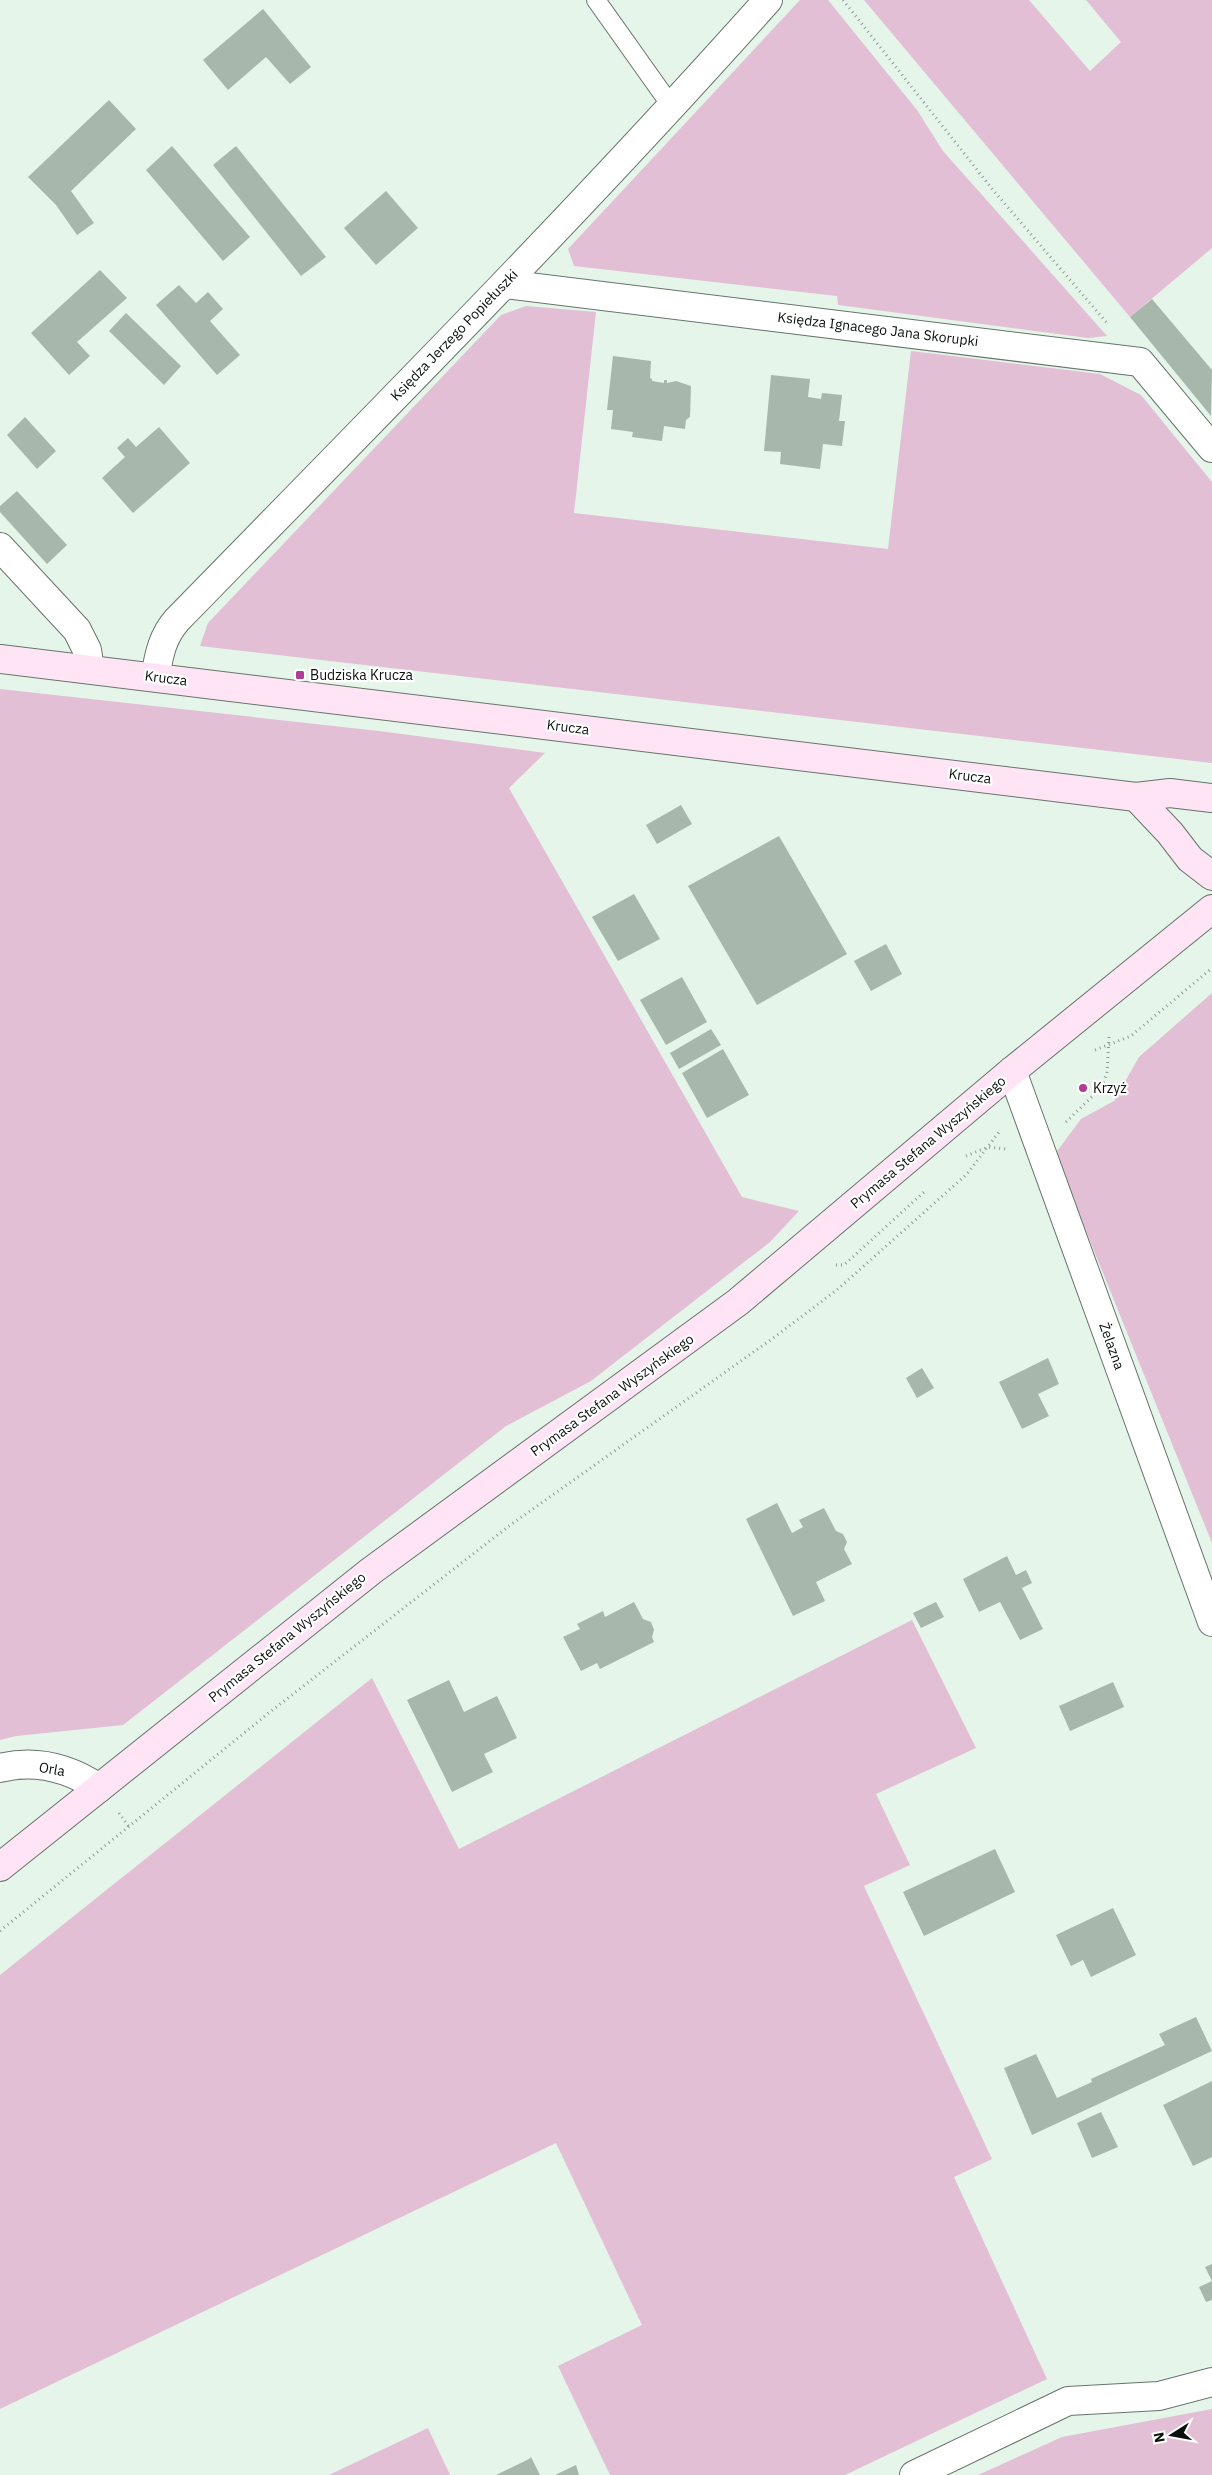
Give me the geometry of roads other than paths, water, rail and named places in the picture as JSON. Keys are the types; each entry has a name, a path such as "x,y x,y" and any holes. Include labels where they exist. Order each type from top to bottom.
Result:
{"street":[{"name":"Księdza Jerzego Popiełuszki","path":"155,677 160,650 167,632 177,620 505,284 672,107 768,0"},
{"name":"Księdza Ignacego Jana Skorupki","path":"505,284 1140,362 1212,448"},
{"path":"0,548 77,630 87,650 90,669"},
{"name":"Krucza","path":"0,659 1136,797 1160,793 1206,802"},
{"path":"1136,797 1170,833 1190,859 1212,876"},
{"name":"Prymasa Stefana Wyszyńskiego","path":"0,1867 371,1571 738,1302 1012,1071 1212,909"},
{"name":"Żelazna","path":"1012,1071 1212,1622"},
{"name":"Orla","path":"0,1768 16,1764 47,1766 77,1774 99,1788"},
{"path":"914,2475 1068,2402 1158,2396 1212,2382"}],"lane":[{"path":"596,0 672,107"}],"place":[{"name":"Budziska Krucza","path":"300,675"},
{"name":"Krzyż","path":"1083,1088"}]}
